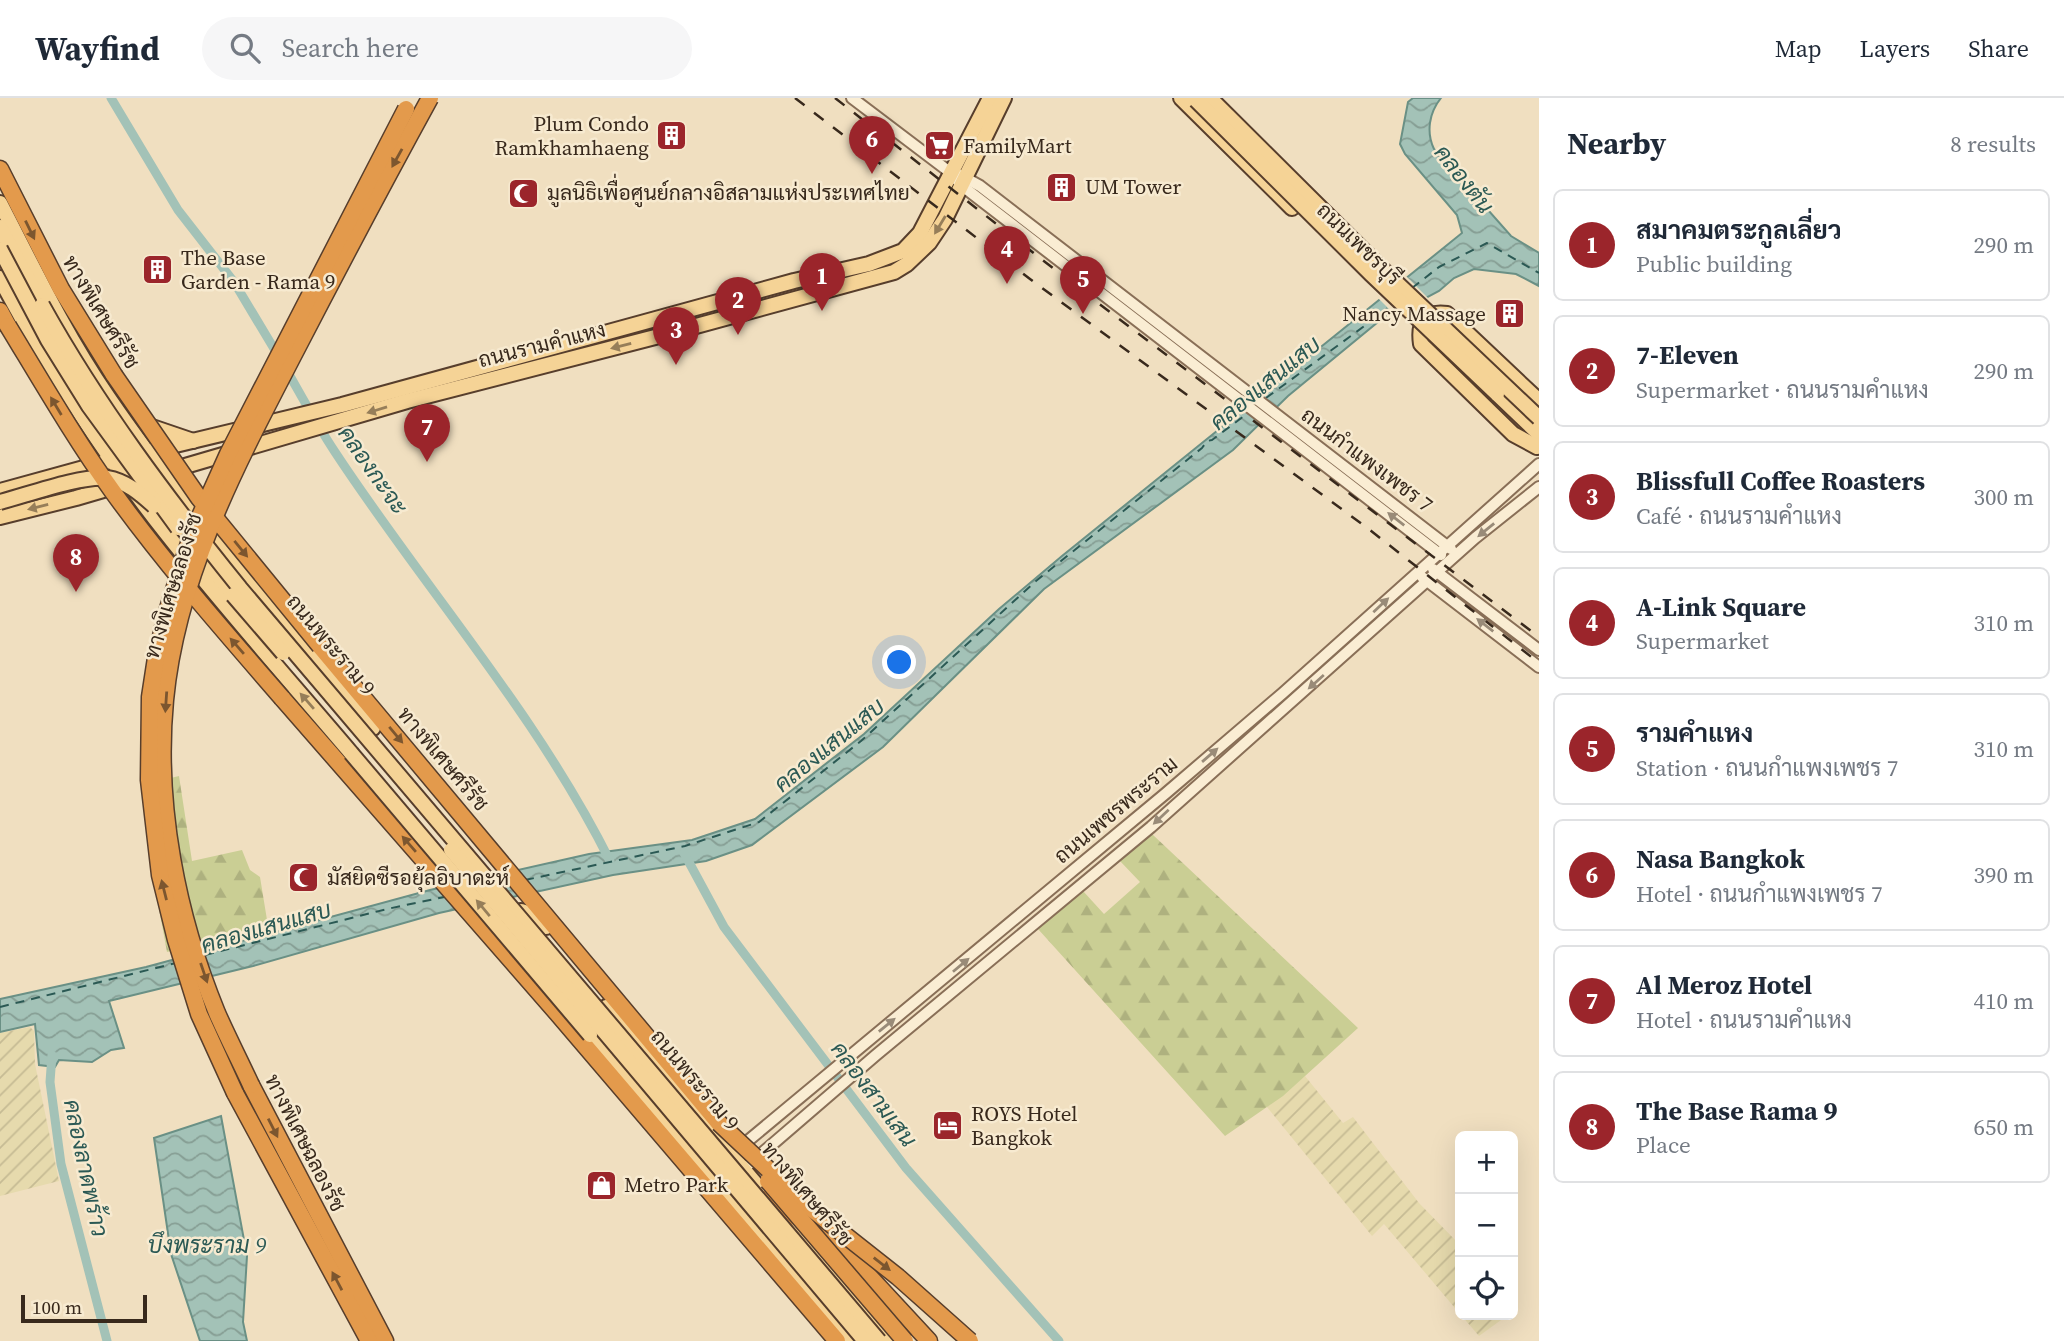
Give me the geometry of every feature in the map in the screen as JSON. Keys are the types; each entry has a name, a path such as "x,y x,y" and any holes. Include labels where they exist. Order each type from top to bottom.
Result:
{"highway":[{"name":"ทางพิเศษฉลองรัช","path":"369,1341 235,1093 199,1014 176,940 160,875 149,780 150,697 166,615 192,534 228,454 411,98"},
{"name":"ทางพิเศษฉลองรัช","path":"385,1341 251,1086 217,1012 196,952 174,870 164,781 165,702 179,625 203,545 239,459 430,98"},
{"name":"ทางพิเศษศรีรัช","path":"0,169 38,247 86,333 178,469 267,581 719,1123 905,1341"},
{"path":"0,311 61,414 113,492 161,555 837,1341"},
{"path":"719,1123 803,1202 898,1277 970,1341"},
{"path":"768,1198 843,1252 876,1283 929,1341"},
{"path":"374,1320 394,1341"}],"main road":[{"name":"ถนนรามคำแหง","path":"0,491 113,460 462,379 878,277 907,264 929,243 959,178 990,98"},
{"name":"ถนนรามคำแหง","path":"0,517 76,498 282,436 346,420 462,379 811,277 869,264 903,251 920,233 959,178 1004,98"},
{"name":"ถนนเพชรบุรี","path":"1218,98 1539,408"},
{"name":"ถนนเพชรบุรี","path":"1195,99 1252,167 1292,208 1494,397"},
{"name":"ถนนเพชรบุรี","path":"1195,99 1538,443"},
{"name":"ถนนเพชรบุรี","path":"1195,99 1379,266 1539,418"},
{"path":"1257,136 1278,173 1388,283"},
{"path":"1252,167 1278,173"},
{"name":"ถนนพระราม 9","path":"0,203 46,292 108,397 183,498 646,1055 889,1341"},
{"name":"ถนนพระราม 9","path":"0,227 58,334 99,400 190,526 879,1341"},
{"name":"ถนนพระราม 9","path":"0,249 48,340 171,530 351,753 849,1341"},
{"path":"811,277 815,293"},
{"name":"ถนนพระราม 9","path":"0,278 79,408 128,481 865,1341"},
{"path":"21,315 32,315 39,310 46,292"},
{"path":"1538,443 1513,434 1421,344 1419,331 1422,323 1429,315 1447,314 1539,401"},
{"path":"108,397 125,413 147,426 194,441"},
{"path":"71,472 78,462 83,442 79,408"},
{"path":"183,498 188,475 201,461"},
{"path":"0,502 88,479 107,478 138,492 171,530"},
{"path":"76,498 104,497 127,505 171,530"},
{"path":"622,1073 591,1049 501,944 498,934 502,924 511,915 522,911 537,916 623,1017 646,1055"},
{"path":"748,1175 762,1152"}],"street":[{"name":"ถนนกำแพงเพชร 7","path":"852,98 1454,558"},
{"name":"ถนนเพชรพระราม","path":"708,1175 1165,794 1539,464"},
{"name":"ถนนเพชรพระราม","path":"762,1152 1151,827 1437,572 1539,487"},
{"path":"1426,564 1539,650"},
{"path":"1416,572 1539,667"},
{"path":"909,1008 919,1021"},
{"path":"720,1189 748,1175"}],"shaded area":[{"path":"30,1027 34,1031 35,1064 59,1181 0,1196 0,1033"},
{"path":"1305,1076 1343,1123 1353,1117 1419,1203 1455,1240 1455,1308 1384,1224 1372,1236 1267,1107"},
{"path":"1465,1320 1501,1320 1479,1336"}],"green space":[{"path":"179,776 192,861 242,850 250,870 260,877 268,926 167,952 152,871 142,785"},
{"path":"1152,834 1358,1028 1283,1096 1225,1136 1038,929 1083,891 1104,914 1140,882 1120,861"}],"water":[{"path":"1413,98 1441,98 1430,123 1434,149 1511,236 1539,253 1539,286 1516,274 1474,269 1454,278 1439,291 1394,315 1389,313 1288,396 1233,450 1044,589 883,747 752,845 706,861 613,875 439,913 253,966 109,1001 124,1048 111,1050 92,1062 59,1060 55,1067 39,1065 35,1024 0,1032 0,999 146,967 430,890 589,854 692,840 755,819 864,734 999,609 1062,556 1462,233 1457,215 1405,154 1400,144 1408,102"},
{"name":"บึงพระราม 9","path":"221,1116 247,1256 243,1322 247,1341 200,1341 171,1254 154,1138"}],"pier":[{"path":"1404,274 1430,300 1397,317 1377,297"}],"waterway":[{"name":"คลองกะจะ","path":"111,98 178,210 234,282 279,357"},
{"name":"คลองกะจะ","path":"286,369 328,442 548,754 610,861"},
{"name":"คลองสามเสน","path":"684,853 724,927 906,1168 1059,1341"},
{"name":"คลองลาดพร้าว","path":"52,1055 50,1082 61,1164 107,1341"}],"ferry route":[{"path":"1412,288 1439,267 1487,243 1539,273"},
{"path":"1266,398 1374,319 1382,318 1394,302"},
{"path":"525,880 685,846 759,822 861,741 1036,581 1202,448 1207,441 1248,413"},
{"path":"205,955 444,897"},
{"path":"0,1007 176,963"}],"railway":[{"path":"795,98 1030,279 1370,530 1539,663"},
{"path":"835,98 1090,297 1539,637"}],"place":[{"name":"Plum Condo Ramkhamhaeng","path":"672,136"},
{"name":"FamilyMart","path":"940,146"},
{"name":"Nasa Bangkok","path":"872,174"},
{"name":"UM Tower","path":"1062,187"},
{"name":"มูลนิธิเพื่อศูนย์กลางอิสลามแห่งประเทศไทย","path":"524,193"},
{"name":"The Base Garden - Rama 9","path":"158,270"},
{"name":"A-Link Square","path":"1007,284"},
{"name":"สมาคมตระกูลเลี่ยว","path":"822,311"},
{"name":"รามคำแหง","path":"1083,314"},
{"name":"Nancy Massage","path":"1509,314"},
{"name":"7-Eleven","path":"738,335"},
{"name":"Blissfull Coffee Roasters","path":"676,365"},
{"name":"Al Meroz Hotel","path":"427,462"},
{"name":"The Base Rama 9","path":"76,592"},
{"name":"มัสยิดซีรอยุ้ลอิบาดะห์","path":"304,878"},
{"name":"ROYS Hotel Bangkok","path":"948,1126"},
{"name":"Metro Park","path":"601,1185"}],"water label":[{"name":"คลองตัน","path":"1464,179"},
{"name":"คลองแสนแสบ","path":"1265,383"},
{"name":"คลองแสนแสบ","path":"829,745"},
{"name":"คลองแสนแสบ","path":"266,927"}]}
